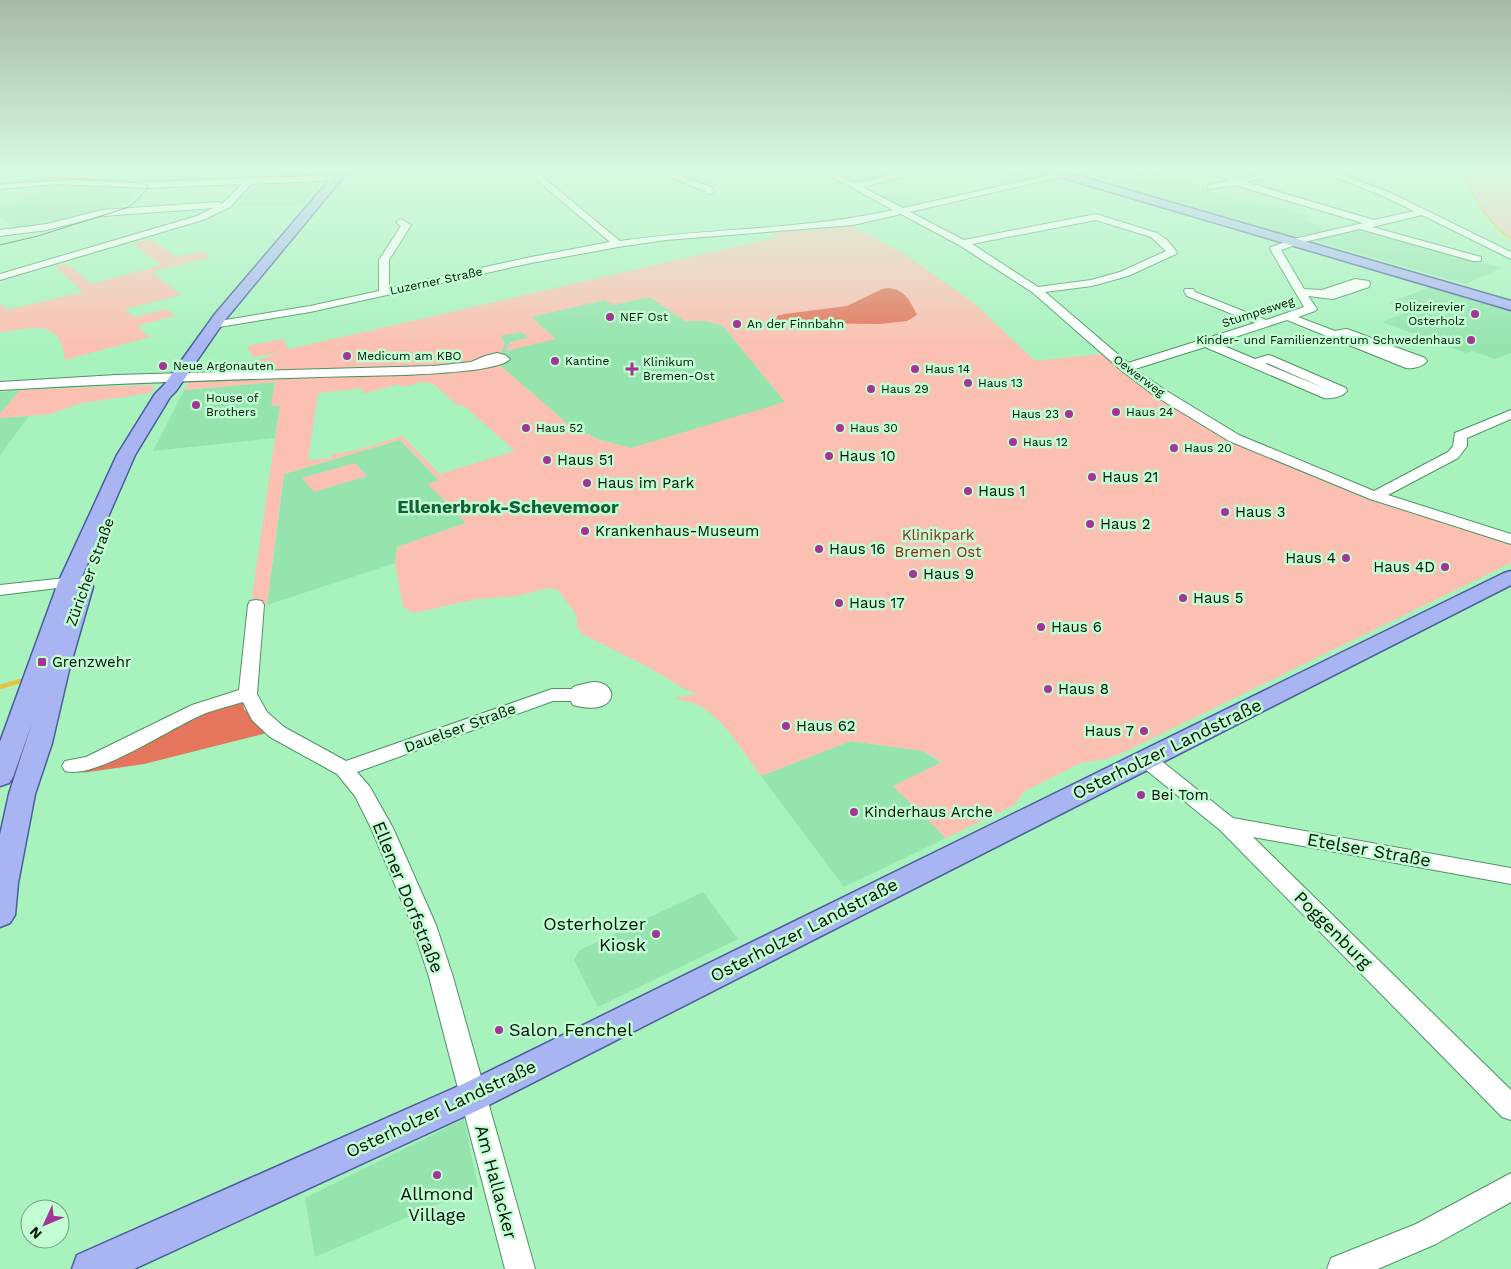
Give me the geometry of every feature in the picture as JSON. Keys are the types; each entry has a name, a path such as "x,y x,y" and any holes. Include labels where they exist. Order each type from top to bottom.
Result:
{"main road":[{"name":"Züricher Straße","path":"0,777 54,651 76,582 153,424 170,394 174,382 216,322 294,229"},
{"path":"1250,229 1511,306"},
{"name":"Osterholzer Landstraße","path":"91,1269 473,1096 1511,577"},
{"name":"Züricher Straße","path":"0,916 4,883 6,834 40,743 54,651"},
{"path":"0,807 22,794"}],"street":[{"path":"0,233 30,229"},
{"path":"0,276 160,229"},
{"path":"384,292 384,260 403,229"},
{"path":"600,229 618,244"},
{"name":"Luzerner Straße","path":"216,322 310,309 531,260 618,244 666,237 764,229"},
{"name":"Oewerweg","path":"936,229 963,243 1036,290 1126,368 1160,393 1234,438 1375,496 1511,539"},
{"path":"963,243 1033,229"},
{"path":"1036,290 1111,278 1137,269 1172,252 1164,242 1154,235 1135,229"},
{"path":"1294,242 1350,229"},
{"path":"1368,229 1477,259"},
{"path":"1458,229 1511,256"},
{"name":"Stumpesweg","path":"1126,368 1311,309 1275,249 1294,242"},
{"path":"1189,291 1191,294 1266,324"},
{"path":"1302,292 1323,292"},
{"path":"1288,317 1410,365 1421,361 1346,332 1335,335"},
{"path":"1207,342 1255,363 1329,395 1341,391 1268,359 1255,363"},
{"path":"0,386 116,379 174,382 433,370 475,365"},
{"path":"1375,496 1453,454 1460,446 1460,436 1511,414"},
{"path":"0,590 76,582"},
{"path":"72,766 90,763 199,709 248,694 256,605"},
{"name":"Ellener Dorfstraße","path":"248,694 259,716 277,732 344,769 363,792 382,828 424,925 441,977 473,1096"},
{"name":"Dauelser Straße","path":"344,769 476,723 518,706 552,696 578,695"},
{"name":"Poggenburg","path":"1147,760 1227,825 1511,1108"},
{"name":"Etelser Straße","path":"1227,825 1511,876"},
{"name":"Am Hallacker","path":"473,1096 520,1269"},
{"path":"1342,1269 1426,1234 1511,1187"}],"shaded area":[{"path":"1260,229 1331,230 1293,239"},
{"path":"1363,229 1502,268 1465,284 1316,240"},
{"path":"1431,287 1511,311 1511,353 1495,359 1472,351 1466,353 1382,322 1410,311 1388,303"},
{"path":"888,288 899,291 907,297 917,315 907,321 880,324 782,323 776,320 777,316 784,314 847,306"},
{"name":"Klinikum Bremen-Ost","path":"650,297 685,321 706,321 723,326 786,403 631,448 600,440 570,426 500,366 503,363 482,332 530,317 605,299 613,305"},
{"path":"275,382 272,406 280,405 275,438 153,451 184,390"},
{"path":"20,390 2,412 0,412 0,392"},
{"path":"29,416 0,455 0,418"},
{"path":"400,440 439,481 429,484 466,523 397,547 395,563 267,605 284,474"},
{"path":"242,697 244,709 267,733 144,764 82,773 205,709"},
{"name":"Kinderhaus Arche","path":"851,741 923,751 942,763 893,786 946,838 844,887 761,776"},
{"path":"703,892 738,939 598,1007 574,960 580,950"},
{"path":"464,1119 478,1187 315,1257 305,1198"}],"green space":[{"name":"Klinikpark Bremen Ost","path":"858,229 903,253 974,303 1035,361 1101,354 1148,390 1196,421 1246,447 1348,489 1511,544 1511,563 1122,753 1106,759 1081,763 1025,791 1014,805 946,838 893,786 942,762 923,751 851,741 761,776 731,735 714,716 693,703 674,698 697,694 582,634 576,624 578,621 575,613 558,590 548,588 518,596 477,599 414,613 403,607 395,563 397,547 466,523 428,484 439,480 400,440 284,474 267,605 250,610 280,405 271,406 275,382 184,390 190,380 272,373 244,371 238,367 279,353 253,357 247,346 283,339 289,349 778,237 771,232","holes":["650,297 685,321 706,321 723,326 785,402 631,448 600,440 570,426 501,366 503,363 495,355 501,353 505,343 500,336 522,332 528,338 510,342 506,351 556,339 531,317 605,300 613,305","422,382 433,384 459,406 463,405 515,451 440,474 402,436 359,449 332,454 331,458 308,460 318,393 363,388 363,394 399,384 403,387"]},
{"path":"1499,229 1511,229 1511,238"},
{"path":"151,239 176,257 202,251 211,257 152,272 181,295 125,309 134,317 167,309 175,316 137,326 150,337 65,360 62,346 51,331 43,328 33,328 0,332 0,303 7,310 83,292 55,266 67,264 92,284 161,265 132,243"},
{"path":"155,386 151,393 82,403 50,414 0,418 0,412 20,390"},
{"path":"355,463 367,476 314,492 302,478"}],"waterway":[{"path":"1499,229 1511,239"},
{"path":"0,687 20,681"}],"tram line":[{"path":"0,245 59,229"}],"place":[{"name":"Polizeirevier Osterholz","path":"1475,314"},
{"name":"NEF Ost","path":"610,317"},
{"name":"An der Finnbahn","path":"737,324"},
{"name":"Kinder- und Familienzentrum Schwedenhaus","path":"1471,340"},
{"name":"Medicum am KBO","path":"347,356"},
{"name":"Kantine","path":"555,361"},
{"name":"Neue Argonauten","path":"163,366"},
{"name":"Klinikum Bremen-Ost","path":"632,369"},
{"name":"Haus 14","path":"915,369"},
{"name":"Haus 13","path":"968,383"},
{"name":"Haus 29","path":"871,389"},
{"name":"House of Brothers","path":"196,405"},
{"name":"Haus 24","path":"1116,412"},
{"name":"Haus 23","path":"1069,414"},
{"name":"Haus 52","path":"526,428"},
{"name":"Haus 30","path":"840,428"},
{"name":"Haus 12","path":"1013,442"},
{"name":"Haus 20","path":"1174,448"},
{"name":"Haus 10","path":"829,456"},
{"name":"Haus 51","path":"547,460"},
{"name":"Haus 21","path":"1092,477"},
{"name":"Haus im Park","path":"587,483"},
{"name":"Haus 1","path":"968,491"},
{"name":"Haus 3","path":"1225,512"},
{"name":"Haus 2","path":"1090,524"},
{"name":"Krankenhaus-Museum","path":"585,531"},
{"name":"Haus 16","path":"819,549"},
{"name":"Haus 4","path":"1346,558"},
{"name":"Haus 4D","path":"1445,567"},
{"name":"Haus 9","path":"913,574"},
{"name":"Haus 5","path":"1183,598"},
{"name":"Haus 17","path":"839,603"},
{"name":"Haus 6","path":"1041,627"},
{"name":"Grenzwehr","path":"42,662"},
{"name":"Haus 8","path":"1048,689"},
{"name":"Haus 62","path":"786,726"},
{"name":"Haus 7","path":"1144,731"},
{"name":"Bei Tom","path":"1141,795"},
{"name":"Kinderhaus Arche","path":"854,812"},
{"name":"Osterholzer Kiosk","path":"656,934"},
{"name":"Salon Fenchel","path":"499,1030"},
{"name":"Allmond Village","path":"437,1175"}],"district":[{"name":"Ellenerbrok-Schevemoor","path":"508,507"}]}
